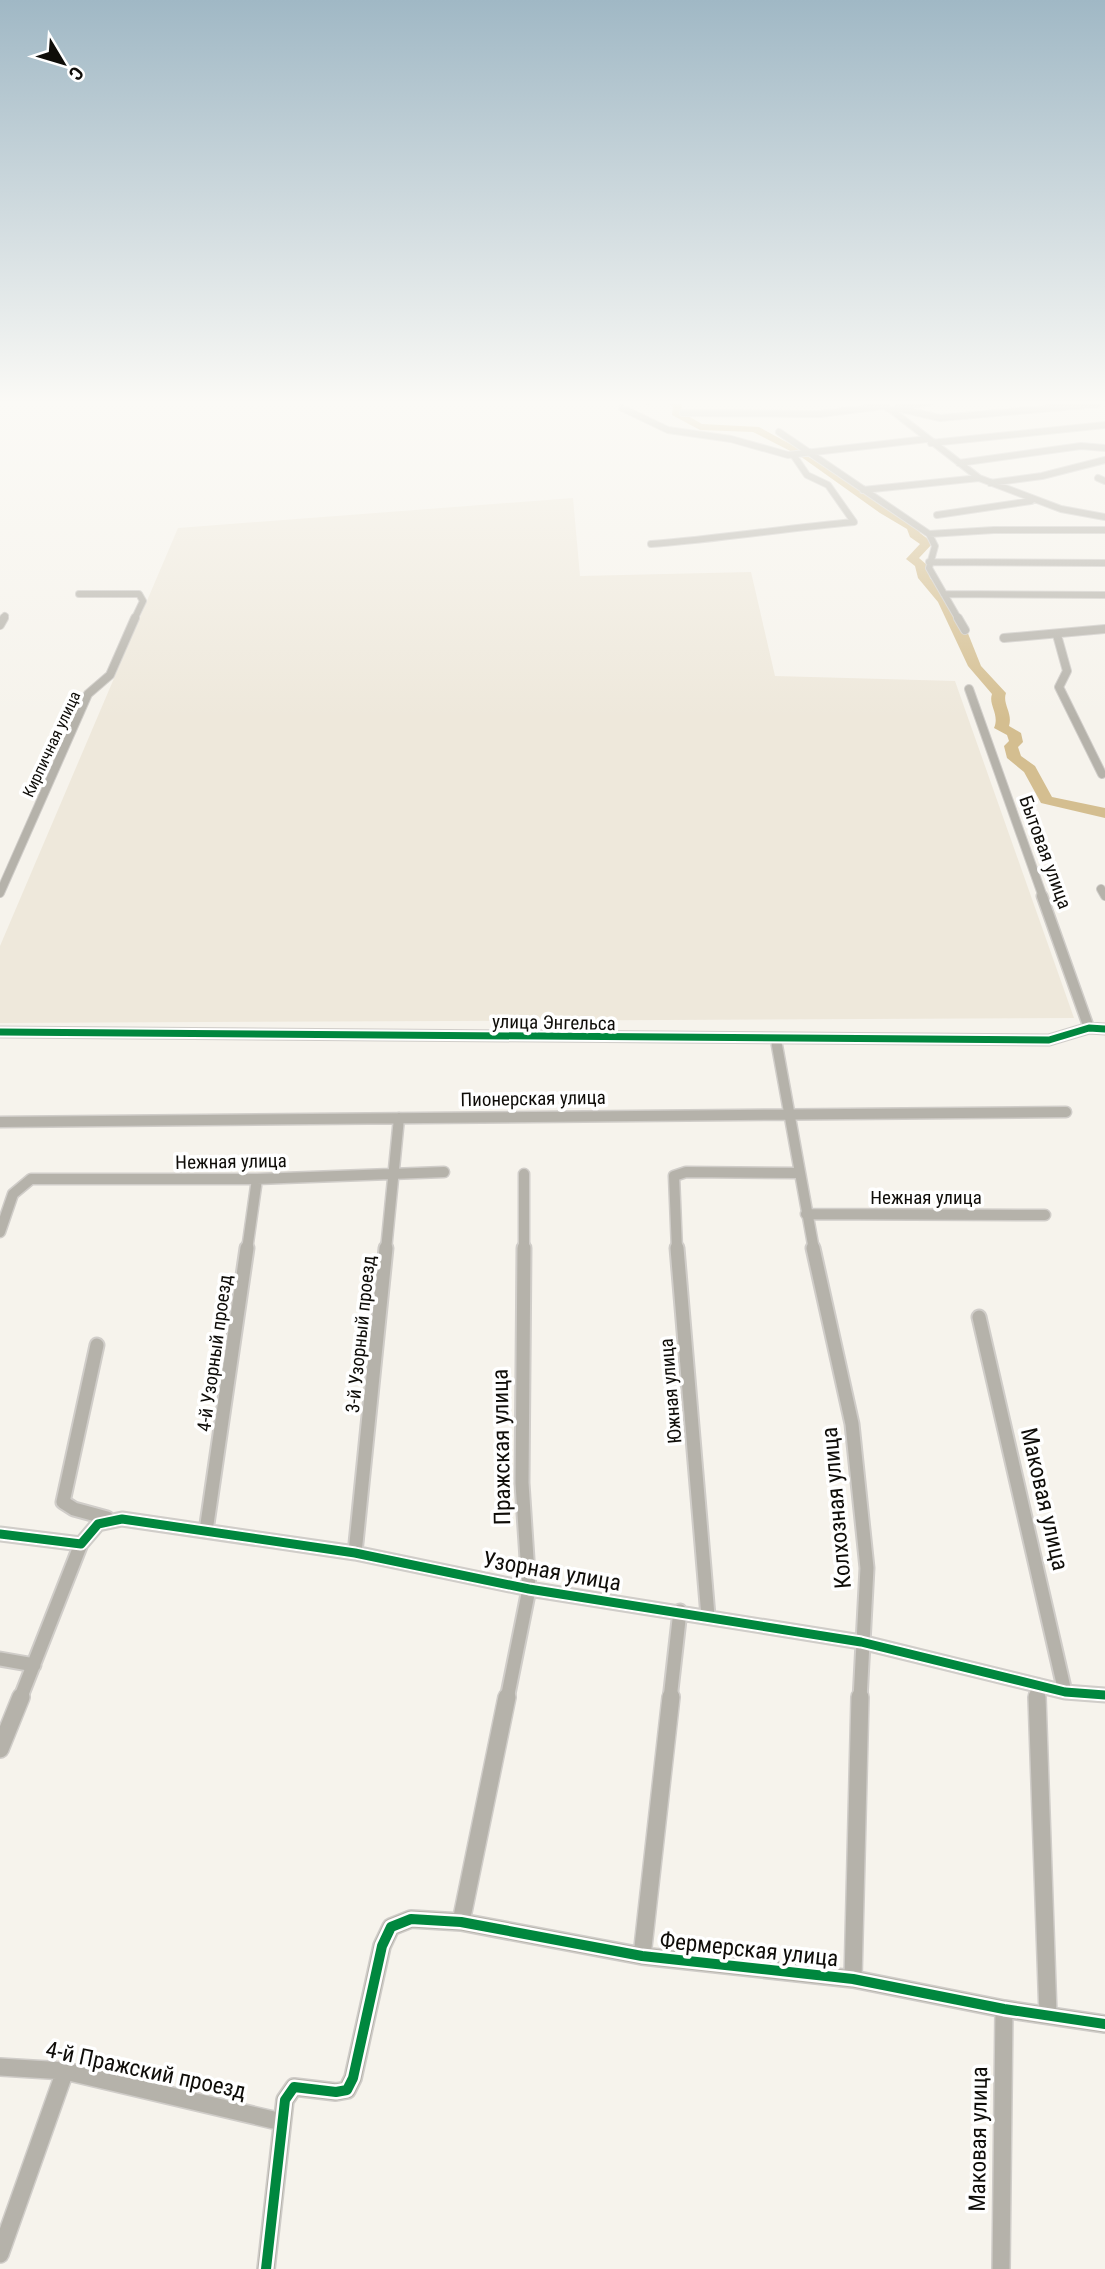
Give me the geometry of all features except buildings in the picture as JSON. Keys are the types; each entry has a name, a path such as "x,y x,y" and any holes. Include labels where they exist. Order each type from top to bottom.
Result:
{"street":[{"path":"651,544 737,538 788,528 854,522 854,517 847,508"},
{"path":"890,508 929,534 935,546 929,562 965,630"},
{"path":"937,515 987,508"},
{"path":"1057,508 1105,517"},
{"path":"929,534 994,530 1105,530"},
{"path":"929,562 1105,563"},
{"name":"Кирпичная улица","path":"0,893 88,694 110,675 143,601 139,594 130,593 79,594"},
{"path":"944,594 1105,595"},
{"path":"0,625 5,616"},
{"path":"1004,639 1105,629"},
{"path":"1057,635 1066,671 1059,687 1102,774"},
{"name":"Бытовая улица","path":"969,688 1089,1028"},
{"name":"улица Энгельса","path":"0,1032 1049,1040 1089,1028 1105,1029"},
{"name":"Колхозная улица","path":"776,1040 806,1214 852,1424 867,1568 861,1642 853,1979"},
{"name":"Пионерская улица","path":"0,1122 789,1110 1066,1112"},
{"name":"3-й Узорный проезд","path":"355,1553 399,1118"},
{"name":"Нежная улица","path":"0,1232 13,1193 19,1184 31,1179 257,1179 444,1172"},
{"name":"Южная улица","path":"708,1616 672,1185 674,1176 685,1172 799,1173"},
{"name":"Пражская улица","path":"461,1922 529,1589 522,1470 524,1174"},
{"name":"4-й Узорный проезд","path":"206,1531 257,1179"},
{"name":"Нежная улица","path":"806,1214 1045,1215"},
{"name":"Маковая улица","path":"978,1317 1065,1692"},
{"name":"Узорная улица","path":"97,1345 63,1502 75,1509 107,1518 355,1553 529,1589 861,1642 1065,1692 1105,1695"},
{"path":"1,1744 81,1544 91,1528 107,1518"},
{"path":"0,1534 81,1544"},
{"path":"642,1956 680,1611"},
{"path":"0,1659 34,1665"},
{"path":"1037,1685 1048,2015"},
{"name":"Фермерская улица","path":"282,2122 285,2100 294,2087 336,2092 347,2090 354,2078 382,1946 391,1927 411,1919 461,1922 642,1956 853,1979 1004,2009 1105,2024"},
{"name":"Маковая улица","path":"1001,2269 1004,2009"},
{"name":"4-й Пражский проезд","path":"0,2067 65,2071 282,2122"},
{"path":"0,2254 65,2071"},
{"path":"266,2269 282,2122"}],"shaded area":[{"path":"443,508 574,508 580,576 751,572 775,676 955,681 1074,1018 0,1023 0,946 178,528"}],"waterway":[{"path":"879,508 913,527 914,535 927,543 912,559 921,565 924,578 944,602 975,666 999,693 997,699 1004,717 1001,728 1014,733 1016,742 1011,746 1014,758 1030,769 1046,800 1105,813"}],"cycle path":[{"path":"0,1032 1049,1040 1089,1028 1105,1029"},
{"path":"0,1534 81,1544 98,1524 122,1519 355,1553 529,1589 861,1642 1065,1692 1105,1695"},
{"path":"266,2269 285,2100 294,2087 336,2092 347,2090 353,2078 382,1946 391,1927 411,1919 461,1922 642,1956 853,1979 1004,2009 1105,2024"}]}
